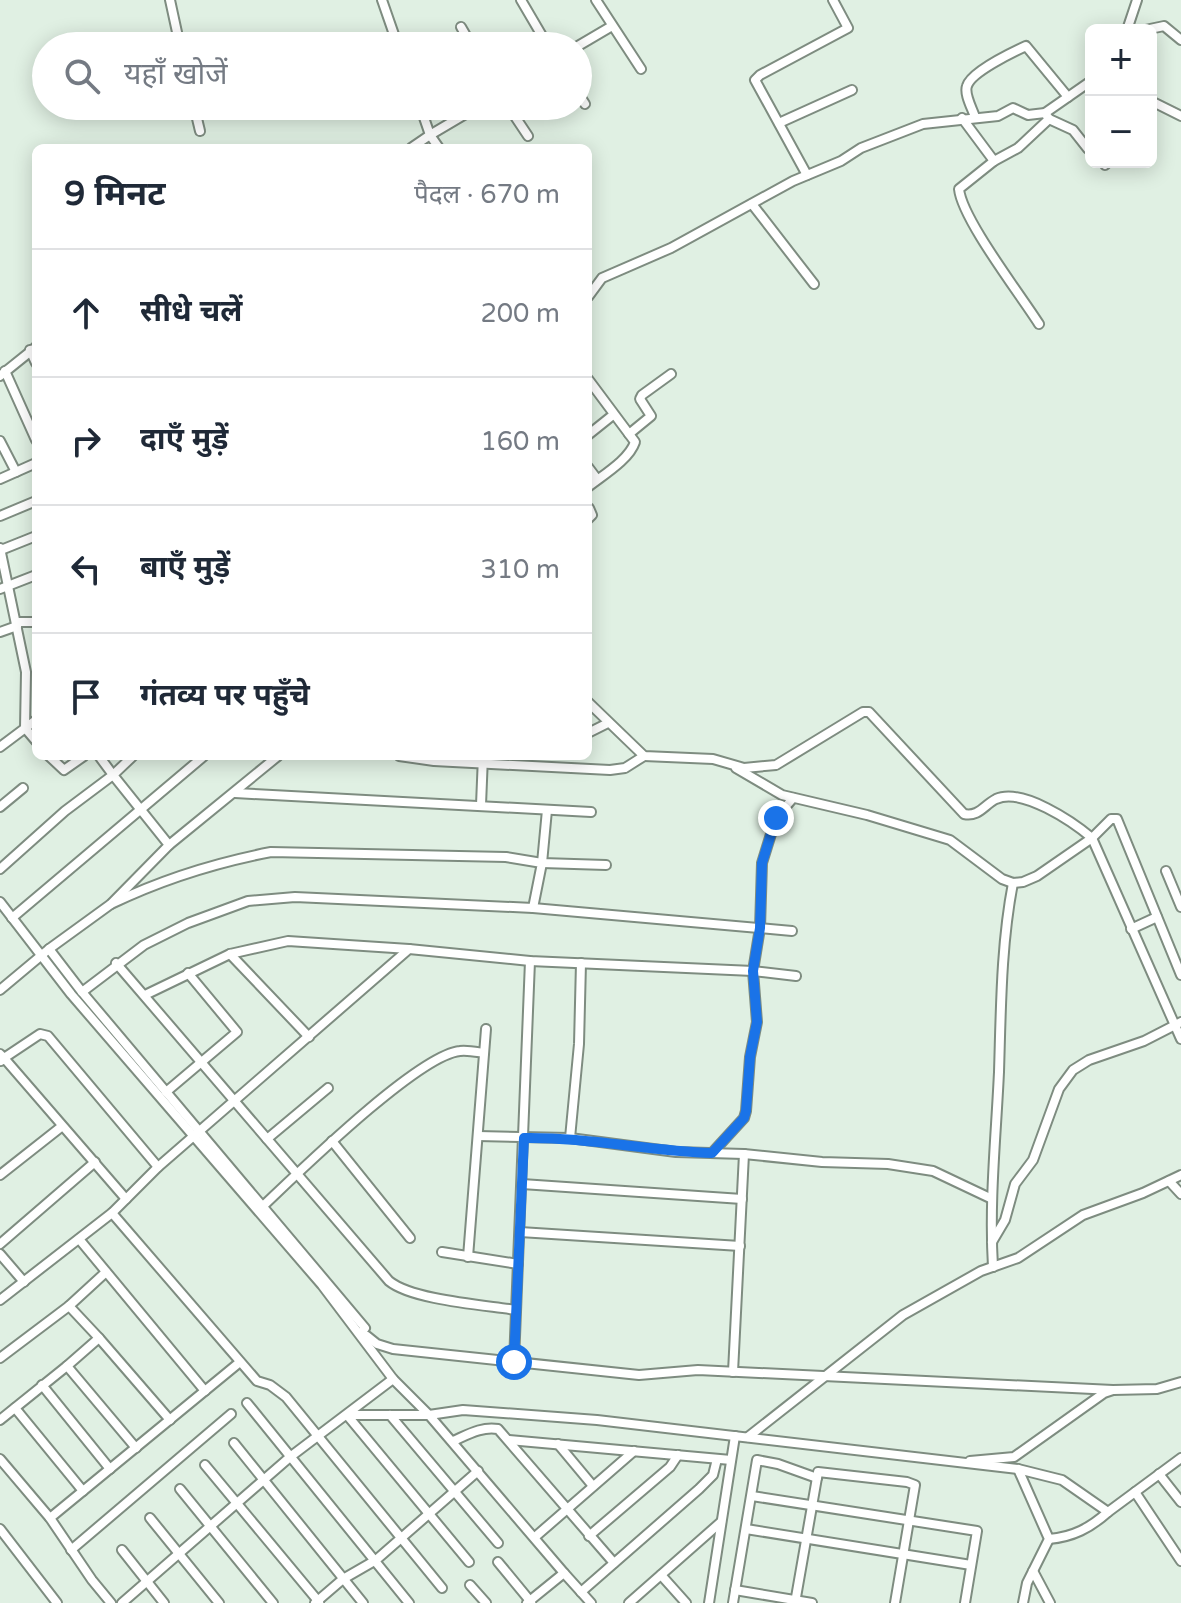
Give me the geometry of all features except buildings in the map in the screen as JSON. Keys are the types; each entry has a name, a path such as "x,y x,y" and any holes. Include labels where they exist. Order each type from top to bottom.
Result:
{"street":[{"path":"170,0 177,32"},
{"path":"382,0 393,32"},
{"path":"521,0 540,32"},
{"path":"596,0 641,69"},
{"path":"807,175 755,80 848,28 833,0"},
{"path":"1129,24 1137,0"},
{"path":"592,38 612,26"},
{"path":"1157,27 1164,26 1181,40"},
{"path":"461,27 464,32"},
{"path":"975,117 966,89 968,82 982,70 1026,46 1068,97"},
{"path":"1039,324 960,201 959,189 994,161 1018,148 1047,116 1085,85"},
{"path":"779,123 852,90"},
{"path":"1157,104 1181,116"},
{"path":"592,291 602,278 671,248 861,148 923,124 998,116 1013,108 1028,115 1047,116 1073,130 1085,145"},
{"path":"962,118 994,161"},
{"path":"197,120 200,131"},
{"path":"425,120 436,144"},
{"path":"417,144 455,120"},
{"path":"517,120 528,136"},
{"path":"752,204 814,284"},
{"path":"32,349 2,374 32,432"},
{"path":"629,434 651,416 640,399 642,395 671,374"},
{"path":"592,385 635,442 592,483"},
{"path":"592,432 613,415"},
{"path":"0,441 16,472"},
{"path":"0,479 32,465"},
{"path":"592,472 597,479"},
{"path":"0,516 32,503"},
{"path":"32,537 0,549 4,586 17,624 26,672 25,728 32,736"},
{"path":"4,586 32,576"},
{"path":"0,632 17,624 32,622"},
{"path":"592,706 644,756"},
{"path":"507,760 610,770 625,768 644,756 684,757 744,768 776,765 863,712 869,712 964,814 976,815 998,798 1008,796 1048,808 1092,838 1131,929 1178,1024 1181,1039"},
{"path":"0,747 32,723"},
{"path":"592,731 608,723"},
{"path":"53,760 64,770 78,760"},
{"path":"102,760 169,845"},
{"path":"0,869 129,760"},
{"path":"12,918 199,760"},
{"path":"1,987 111,904 169,845 273,760"},
{"path":"481,805 482,760"},
{"path":"728,763 782,795 867,815 950,840 1002,879 1013,883 1037,876 1063,861 1111,819 1117,819 1181,975"},
{"path":"0,806 23,788"},
{"path":"235,793 591,812"},
{"path":"712,1153 744,1118 746,1111 750,1057 757,1022 753,971 760,928 762,863 776,818 793,798"},
{"path":"533,908 542,863 547,810"},
{"path":"111,904 159,881 271,852 506,857 542,863 606,865"},
{"path":"1166,871 1181,907"},
{"path":"993,1267 990,1198 1004,926 1013,883"},
{"path":"82,992 116,963 144,945 188,923 248,901 295,897 533,908 792,931"},
{"path":"0,902 40,956 338,1294 364,1325 362,1333"},
{"path":"1131,929 1157,917"},
{"path":"145,995 230,954 288,941 530,961 753,971 796,976"},
{"path":"49,949 362,1333 393,1379 453,1441 591,1603"},
{"path":"0,1300 112,1213 158,1167 409,949"},
{"path":"230,954 309,1037"},
{"path":"514,1362 530,961"},
{"path":"116,963 389,1281 399,1289 420,1295 516,1310"},
{"path":"570,1138 579,1044 581,963"},
{"path":"166,1092 237,1032 188,973"},
{"path":"991,1243 1005,1220 1015,1184 1033,1160 1059,1089 1073,1070 1089,1060 1144,1041 1178,1024"},
{"path":"468,1257 486,1029"},
{"path":"126,1199 1,1058 40,1034 48,1036 158,1167"},
{"path":"262,1207 332,1141 401,1084 437,1060 458,1051 484,1053"},
{"path":"267,1139 328,1088"},
{"path":"0,1175 61,1127"},
{"path":"478,1136 570,1138 663,1150 888,1164 933,1171 990,1198"},
{"path":"332,1141 410,1238"},
{"path":"733,1372 744,1154"},
{"path":"0,1244 95,1162"},
{"path":"748,1437 903,1315 993,1267 1018,1258 1083,1215 1181,1175"},
{"path":"1169,1181 1181,1194"},
{"path":"522,1184 742,1199"},
{"path":"112,1213 257,1381 270,1385 286,1397 442,1588"},
{"path":"520,1232 740,1246"},
{"path":"79,1239 205,1391"},
{"path":"442,1252 518,1264"},
{"path":"0,1254 24,1282"},
{"path":"0,1358 69,1306 106,1272"},
{"path":"69,1306 170,1420"},
{"path":"362,1333 377,1344 393,1349 639,1375 698,1370 1113,1390 1157,1389 1181,1382"},
{"path":"0,1420 99,1338"},
{"path":"50,1518 240,1362"},
{"path":"67,1366 136,1448"},
{"path":"122,1603 290,1457 393,1379"},
{"path":"42,1385 110,1469"},
{"path":"962,1463 1014,1457 1113,1390"},
{"path":"247,1403 409,1603"},
{"path":"15,1408 83,1491"},
{"path":"347,1415 429,1415 463,1410 597,1420 1018,1469 1062,1480 1108,1512"},
{"path":"71,1550 231,1414"},
{"path":"347,1415 469,1562"},
{"path":"390,1415 498,1543"},
{"path":"453,1441 490,1428 498,1429 614,1563"},
{"path":"709,1603 735,1436"},
{"path":"509,1440 731,1460"},
{"path":"234,1443 363,1603"},
{"path":"558,1444 593,1486"},
{"path":"535,1537 634,1451"},
{"path":"589,1536 670,1467 678,1455"},
{"path":"1049,1539 1063,1538 1084,1530 1181,1458"},
{"path":"0,1459 50,1518 111,1603"},
{"path":"581,1592 713,1475 717,1459"},
{"path":"733,1603 757,1460 817,1478"},
{"path":"205,1465 318,1602 343,1579 376,1560 430,1516 478,1471"},
{"path":"1018,1469 1049,1539"},
{"path":"795,1602 818,1472 915,1485 895,1603"},
{"path":"1159,1474 1181,1502"},
{"path":"180,1489 273,1603"},
{"path":"1135,1492 1181,1561"},
{"path":"752,1496 977,1531 965,1603"},
{"path":"150,1518 219,1603"},
{"path":"636,1601 721,1522"},
{"path":"0,1529 57,1603"},
{"path":"746,1529 971,1565"},
{"path":"1025,1601 1033,1571 1049,1539"},
{"path":"122,1550 164,1603"},
{"path":"498,1562 530,1602 564,1573"},
{"path":"1033,1571 1050,1603"},
{"path":"661,1575 686,1603"},
{"path":"470,1585 486,1603"},
{"path":"735,1590 812,1603"}],"route":[{"path":"514,1362 524,1138 570,1138 676,1152 712,1153 744,1118 757,1022 753,971 760,928 762,863 776,818"}]}
